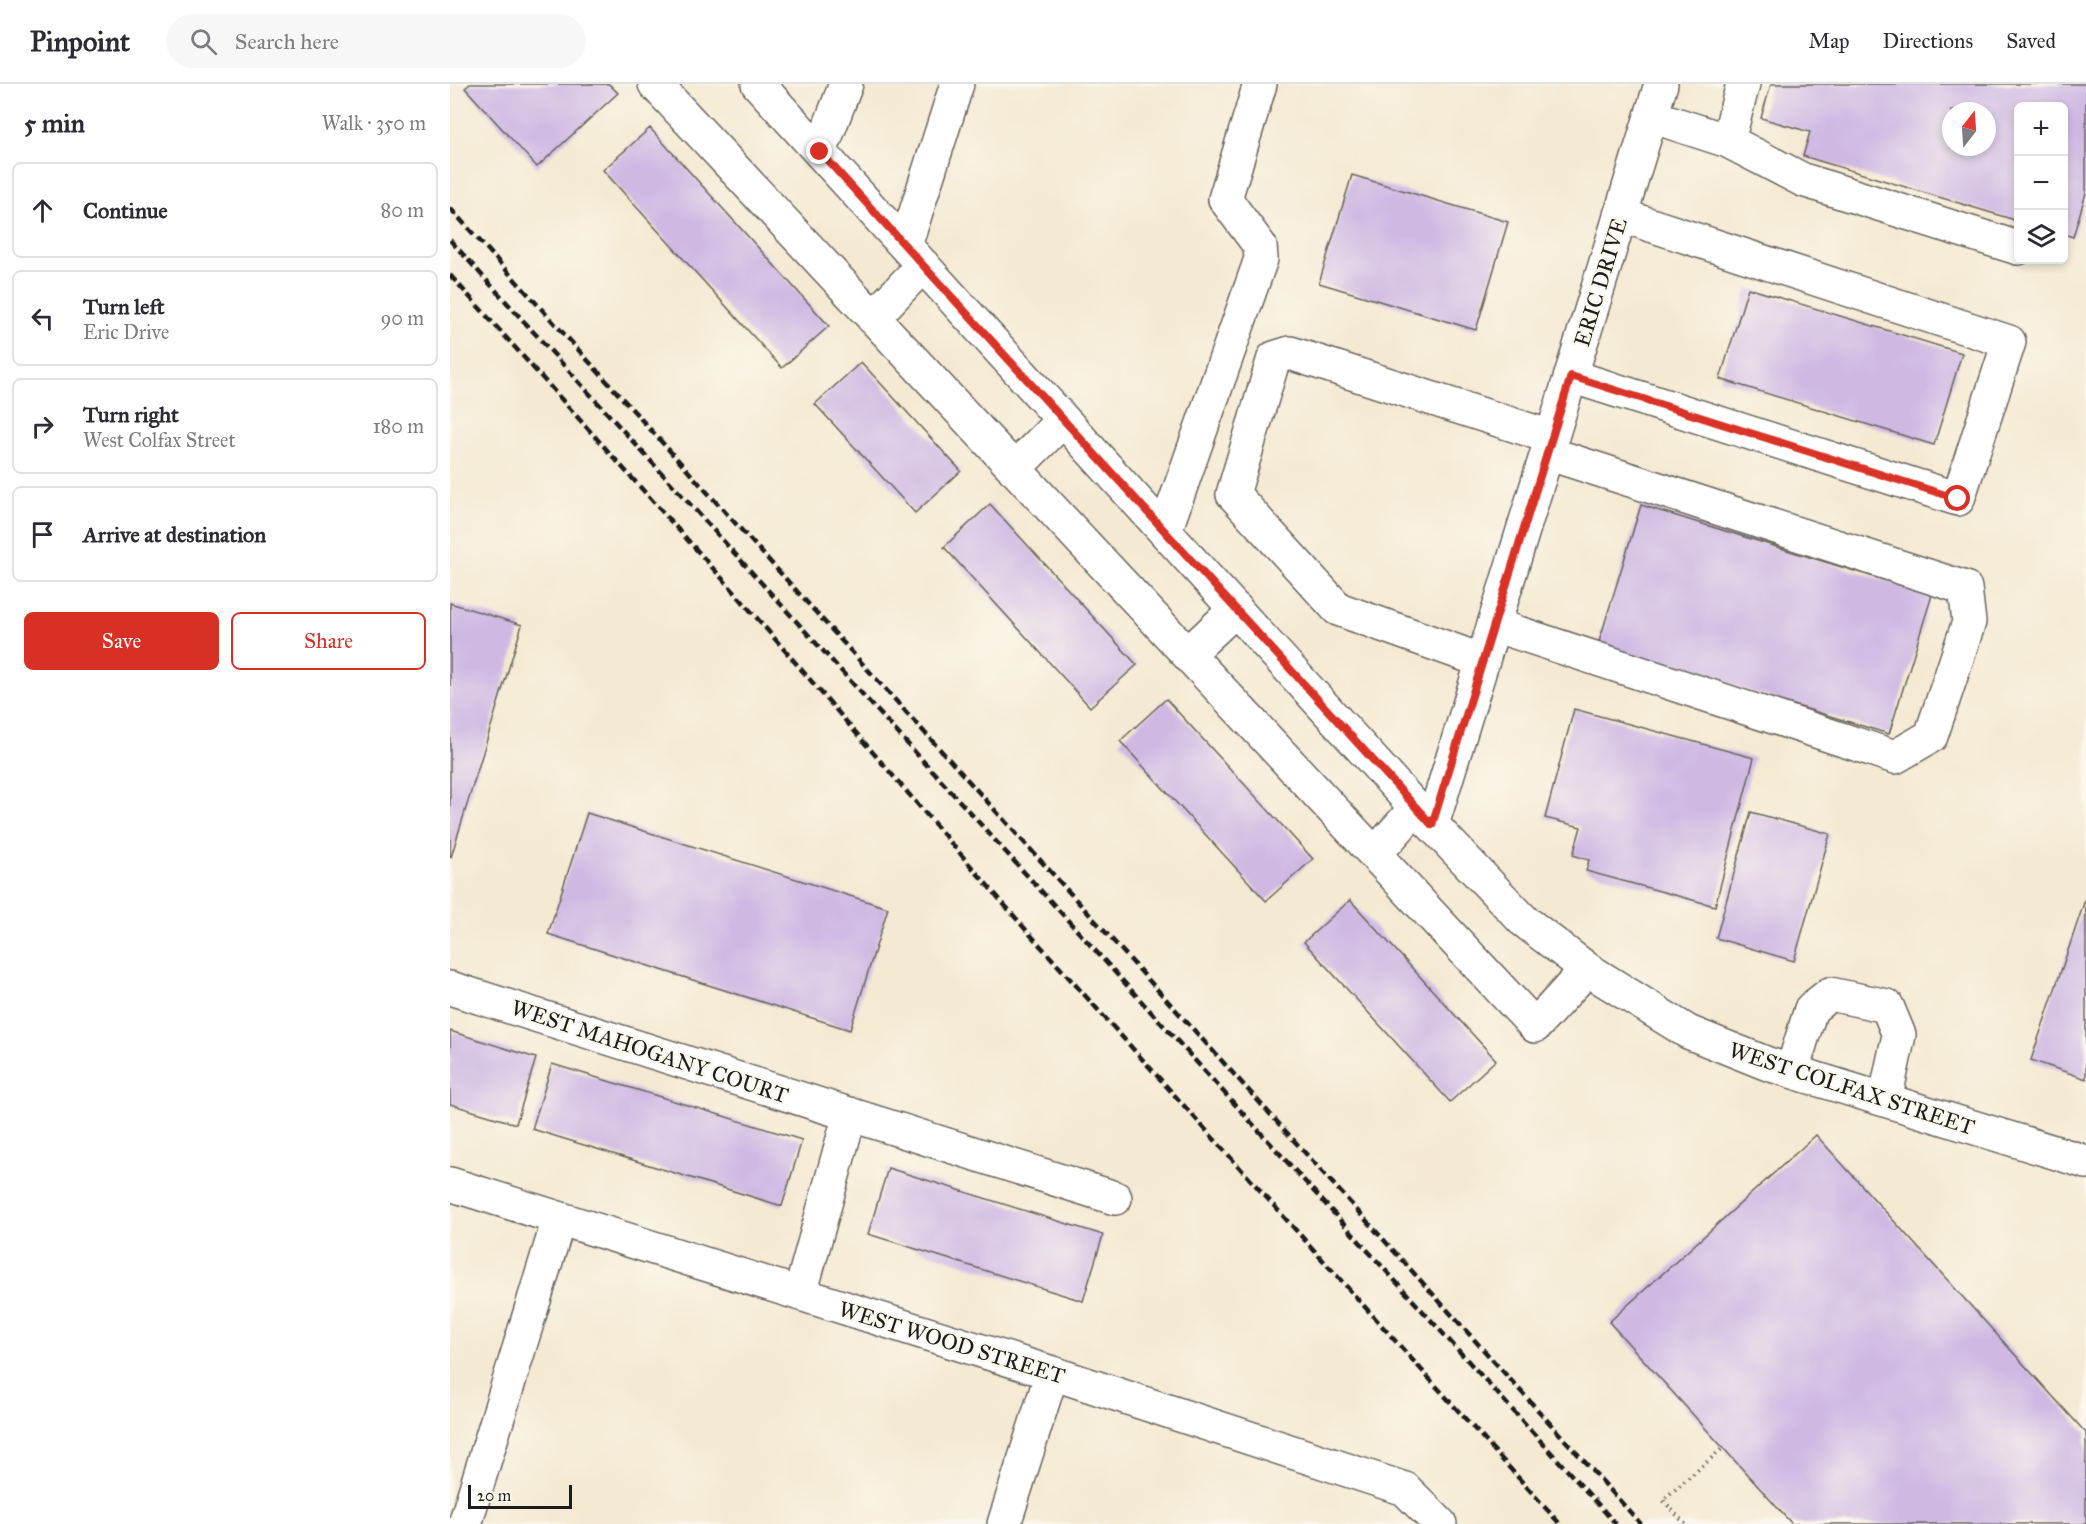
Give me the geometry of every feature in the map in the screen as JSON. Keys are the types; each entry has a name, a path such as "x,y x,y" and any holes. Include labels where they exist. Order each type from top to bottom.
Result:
{"street":[{"name":"WEST COLFAX STREET","path":"758,84 1424,816 1523,920 1587,969 1688,1032 1768,1064 2086,1162"},
{"path":"820,152 846,84"},
{"path":"873,318 914,255 957,84"},
{"path":"1165,531 1261,259 1260,246 1225,199 1260,84"},
{"name":"ERIC DRIVE","path":"1424,816 1483,661 1661,84"},
{"path":"1728,141 1743,84"},
{"path":"657,85 1535,1026 1587,969"},
{"path":"1651,116 1728,141 1803,180 2014,246"},
{"path":"1571,376 1958,499 2009,342 1620,215"},
{"path":"1483,661 1338,609 1233,494 1274,358 1290,353 1965,588 1969,622 1931,736 1895,757 1494,625"},
{"path":"1014,469 1063,420"},
{"path":"1188,654 1236,609"},
{"path":"1375,854 1424,816"},
{"name":"WEST MAHOGANY COURT","path":"450,988 1115,1198"},
{"path":"1792,1071 1811,1009 1830,994 1887,1006 1899,1035 1885,1100"},
{"path":"800,1294 850,1114"},
{"name":"WEST WOOD STREET","path":"450,1184 1052,1373 1405,1489 1440,1524"},
{"path":"465,1524 559,1219"},
{"path":"1004,1524 1052,1373"}],"path":[{"path":"1685,1524 1663,1500 1723,1448"}],"building":[{"path":"470,84 609,84 618,93 537,167 465,88"},
{"path":"1771,84 2086,84 2086,193 2073,237 2068,235 2068,102 2014,102 2014,220 1803,156 1810,132 1761,118"},
{"path":"650,128 829,326 782,368 603,170"},
{"path":"1352,175 1508,222 1476,330 1319,283"},
{"path":"1748,288 1962,353 1934,445 1720,379"},
{"path":"861,362 961,471 915,513 815,404"},
{"path":"990,504 1137,665 1090,707 944,547"},
{"path":"1641,505 1932,595 1889,734 1598,645"},
{"path":"450,603 522,625 451,857 450,857"},
{"path":"1166,699 1313,859 1266,901 1120,741"},
{"path":"1574,709 1754,758 1715,906 1586,871 1589,860 1573,855 1581,827 1545,818"},
{"path":"1751,812 1830,834 1794,961 1716,938"},
{"path":"587,813 888,908 850,1030 548,934"},
{"path":"2086,897 2086,1079 2031,1060"},
{"path":"1350,900 1496,1060 1450,1102 1304,942"},
{"path":"450,1031 536,1058 516,1124 450,1104"},
{"path":"552,1064 802,1140 782,1206 532,1129"},
{"path":"1816,1135 2086,1433 2086,1524 1792,1524 1609,1322"},
{"path":"888,1168 1103,1235 1083,1301 868,1234"}],"railway":[{"path":"450,208 1641,1524"},
{"path":"450,240 1616,1524"},
{"path":"450,275 737,595 1027,931 1560,1524"}],"route":[{"path":"820,152 1432,825 1571,376 1958,499"}]}
